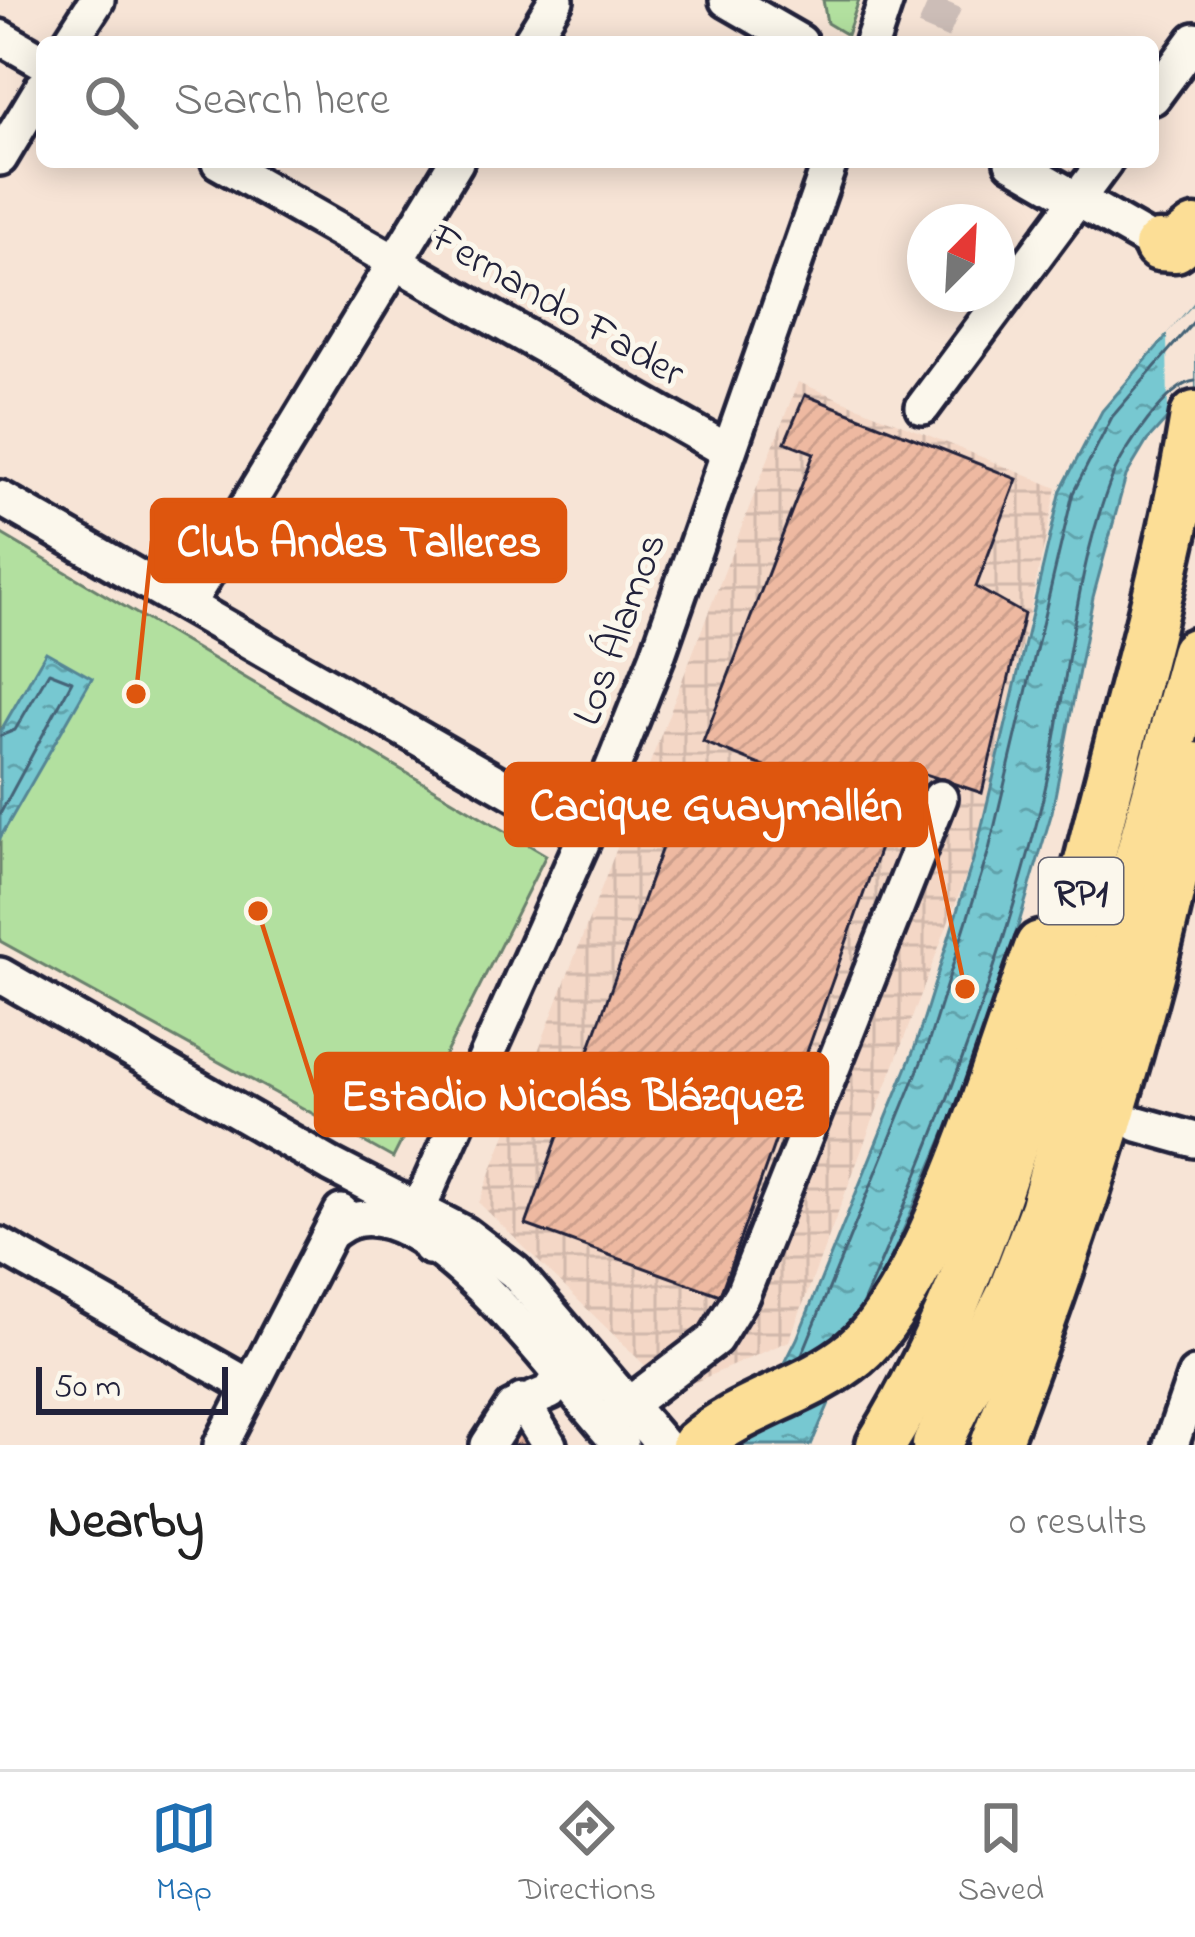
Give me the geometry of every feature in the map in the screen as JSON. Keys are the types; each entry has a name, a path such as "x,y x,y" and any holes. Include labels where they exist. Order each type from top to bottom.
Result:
{"highway":[{"name":"RP1","path":"937,1445 986,1225 1018,1125 1129,705 1195,416"},
{"name":"RP1","path":"880,1445 952,1364 1044,1210 1195,653"},
{"path":"696,1445 766,1400 853,1355 887,1315 926,1250 1129,705"},
{"path":"995,1445 1103,1141 1156,958 1195,767"}],"street":[{"path":"74,36 97,0"},
{"path":"534,36 556,0"},
{"path":"727,0 790,36"},
{"path":"874,36 886,0"},
{"path":"0,37 36,58"},
{"path":"1159,89 1195,40"},
{"path":"0,158 36,98"},
{"name":"Fernando Fader","path":"230,168 728,451"},
{"path":"187,605 452,168"},
{"name":"Los Álamos","path":"419,1208 586,834 657,657 828,168"},
{"path":"1023,168 1077,199 1177,238"},
{"path":"922,407 1100,168"},
{"path":"0,498 586,834"},
{"path":"614,1431 715,1339 742,1295 940,798"},
{"path":"0,975 331,1165 419,1208 515,1273 614,1431"},
{"path":"1138,1124 1195,1140"},
{"path":"221,1445 335,1230 342,1193 331,1165"},
{"path":"419,1208 418,1228 429,1247"},
{"path":"335,1230 355,1217 374,1217 429,1247 489,1292 614,1431 663,1445"},
{"path":"0,1245 251,1387"},
{"path":"488,1445 522,1401 550,1392 562,1372"},
{"path":"1171,1445 1195,1375"},
{"path":"522,1401 549,1445"}],"shaded area":[{"path":"798,382 1057,488 977,847 789,1341 672,1392 479,1203"}],"green space":[{"path":"823,0 859,0 847,35 827,23"},
{"path":"0,533 546,855 393,1158 0,941"}],"water":[{"path":"1195,303 1195,388 1147,441 1126,476 1093,597 1052,812 982,1047 811,1445 744,1445 797,1339 915,1047 977,847 1061,490 1102,411"},
{"path":"46,652 92,678 0,838 0,732"}],"pier":[{"path":"1195,303 1195,388 1168,416 1167,333"}],"building":[{"path":"805,395 1017,479 976,587 1024,614 982,793 910,769 894,819 703,742 814,453 785,442"},
{"path":"687,778 880,848 720,1295 526,1225"},
{"path":"509,1425 540,1445 498,1445"}],"tunnel":[{"path":"933,32 947,0"}],"place":[{"name":"Club Andes Talleres","path":"136,694"},
{"name":"Estadio Nicolás Blázquez","path":"258,911"},
{"name":"Cacique Guaymallén","path":"965,989"}]}
